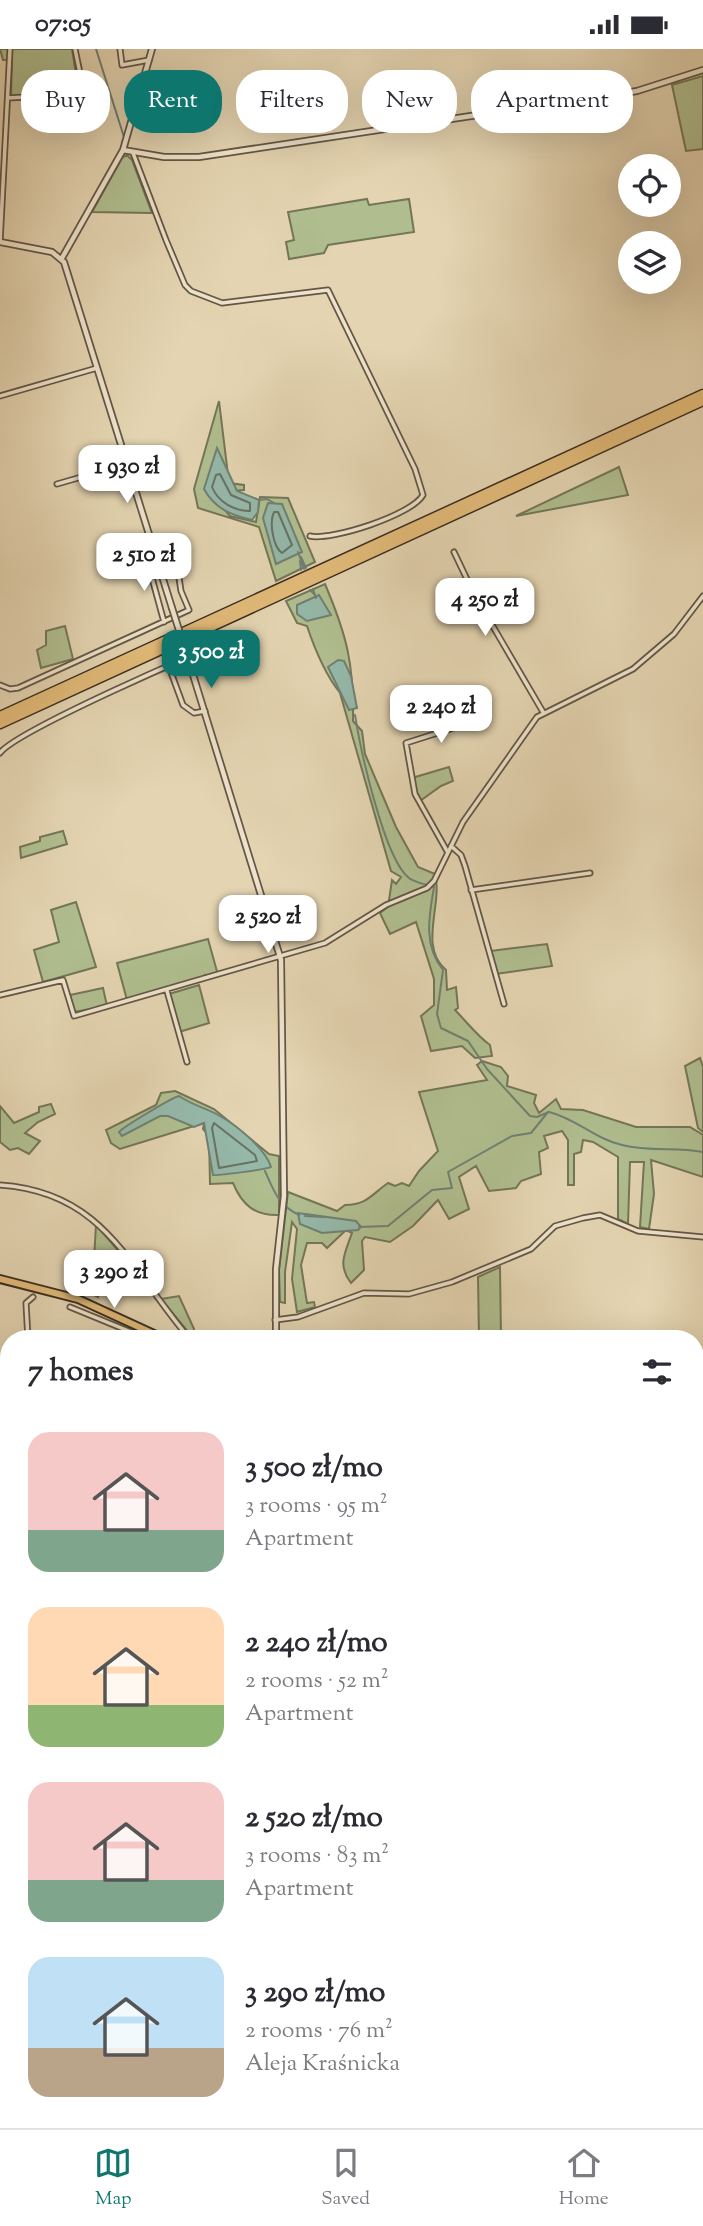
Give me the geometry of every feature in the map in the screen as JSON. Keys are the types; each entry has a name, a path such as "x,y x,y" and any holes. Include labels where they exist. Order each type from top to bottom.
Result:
{"highway":[{"path":"0,716 703,394"},
{"path":"0,724 703,401"}],"main road":[{"path":"0,1279 78,1299 138,1330"}],"street":[{"path":"10,49 0,242 48,251 62,258 281,957 284,1196 276,1269 276,1330"},
{"path":"8,99 78,94 82,83 75,49"},
{"path":"120,49 122,65 149,60"},
{"path":"62,258 123,150 152,49"},
{"path":"123,150 183,158 239,151 638,91 703,70"},
{"path":"133,153 166,240 185,285 191,291 222,303 328,290 422,484 421,499 388,518 351,529 310,536"},
{"path":"0,396 97,368"},
{"path":"57,484 127,464"},
{"path":"0,685 6,689 18,688 189,610 180,588 174,545 163,537 150,538"},
{"path":"454,552 474,594 543,712"},
{"path":"146,556 164,622"},
{"path":"0,995 63,980 74,1016 167,991 330,941 386,905 430,885 450,845 508,756 543,712 597,689 633,669 674,634 703,596"},
{"path":"0,753 11,743 239,636"},
{"path":"169,667 184,707 194,713 205,711"},
{"path":"447,851 415,794 406,743 469,723"},
{"path":"450,845 461,855 504,1005"},
{"path":"471,890 590,873"},
{"path":"167,991 187,1062"},
{"path":"0,1185 49,1193 82,1210 103,1229 183,1330"},
{"path":"275,1320 302,1315 353,1295 372,1292 409,1294 452,1282 531,1249 555,1226 583,1217 600,1215 638,1231 703,1237"},
{"path":"28,1330 26,1303 33,1297"},
{"path":"70,1307 133,1330"}],"green space":[{"path":"0,49 72,49 75,70 21,70 21,96 11,96 12,60 3,60"},
{"path":"703,76 703,149 686,151 672,85"},
{"path":"127,155 132,160 152,213 92,212 122,158"},
{"path":"367,199 369,205 409,199 414,232 328,245 324,253 289,259 286,242 294,240 288,212"},
{"path":"219,401 229,483 244,485 244,490 219,492 218,502 230,516 256,522 260,497 288,498 315,562 276,581 259,527 198,508 194,489"},
{"path":"619,467 628,495 516,516"},
{"path":"325,584 348,651 353,721 362,731 365,754 396,827 418,867 435,874 437,886 432,937 438,961 446,970 447,990 456,987 458,1008 455,1010 490,1045 492,1056 475,1058 462,1046 431,1051 421,1016 434,1005 434,979 416,922 390,934 380,913 388,907 392,880 396,884 401,877 391,871 340,693 321,661 307,626 297,623 286,601"},
{"path":"65,626 73,659 41,668 37,650 46,645 46,631"},
{"path":"449,767 453,781 420,801 412,778"},
{"path":"63,831 67,844 21,858 20,847 40,841 40,837"},
{"path":"76,902 96,967 43,982 34,950 59,942 51,910"},
{"path":"208,939 218,975 208,978 205,975 202,980 127,1000 117,963"},
{"path":"547,944 552,966 496,974 490,951"},
{"path":"199,985 209,1023 179,1032 169,994"},
{"path":"103,988 107,1006 74,1012 70,995"},
{"path":"700,1058 703,1067 703,1132 698,1128 685,1066"},
{"path":"482,1061 501,1067 508,1076 507,1086 536,1095 534,1103 539,1113 556,1099 561,1109 583,1110 636,1127 690,1127 703,1135 703,1177 651,1160 654,1194 649,1229 640,1227 644,1162 630,1162 628,1224 618,1219 618,1157 593,1142 583,1140 581,1152 574,1154 574,1185 568,1185 568,1140 562,1131 544,1136 548,1148 539,1152 541,1174 521,1181 516,1188 489,1191 476,1166 459,1177 469,1209 449,1219 438,1200 413,1226 390,1242 365,1237 362,1241 364,1270 351,1283 343,1265 352,1233 346,1230 327,1248 322,1243 307,1243 301,1265 307,1303 314,1302 315,1307 297,1312 292,1279 297,1229 292,1222 285,1272 285,1303 280,1302 279,1270 288,1192 337,1211 345,1205 364,1201 388,1183 409,1186 438,1151 419,1092 487,1080 477,1065"},
{"path":"175,1091 214,1109 269,1154 279,1156 279,1215 263,1214 250,1208 233,1183 210,1184 209,1136 203,1129 204,1123 120,1149 111,1143 106,1130 156,1105 161,1093"},
{"path":"51,1104 55,1114 38,1122 25,1133 40,1141 29,1154 18,1148 10,1150 0,1142 0,1106 14,1123 39,1112 39,1107"},
{"path":"96,1225 122,1255 113,1291 100,1290 98,1297 92,1294"},
{"path":"500,1267 501,1330 479,1330 478,1277"},
{"path":"179,1296 194,1330 186,1330 161,1299"}],"water":[{"path":"217,448 237,491 259,500 258,512 252,520 224,510 213,502 204,489"},
{"path":"268,503 282,504 302,552 276,564 263,518"},
{"path":"319,595 331,615 307,621 297,614 297,605"},
{"path":"338,660 344,661 351,676 357,708 349,710 328,667"},
{"path":"179,1096 234,1125 257,1145 271,1167 213,1175 204,1123 194,1127 168,1116 160,1116 122,1136 119,1132"},
{"path":"298,1213 356,1221 361,1227 358,1230 322,1233 300,1224"}],"waterway":[{"path":"96,49 124,137"},
{"path":"259,500 267,499 274,503"},
{"path":"298,552 304,569"},
{"path":"301,557 306,568"},
{"path":"300,561 301,570"},
{"path":"313,589 316,598"},
{"path":"310,590 315,595"},
{"path":"355,715 374,801 391,849 409,878 434,887 429,930 432,951 443,970 437,1014 441,1028 468,1041 487,1069 530,1116 537,1117 549,1112 622,1145 703,1152"},
{"path":"359,1227 388,1226 432,1190 452,1188 448,1172 512,1136 531,1133 548,1112"},
{"path":"265,1171 281,1202 299,1215"},
{"path":"305,1216 324,1217"}]}
